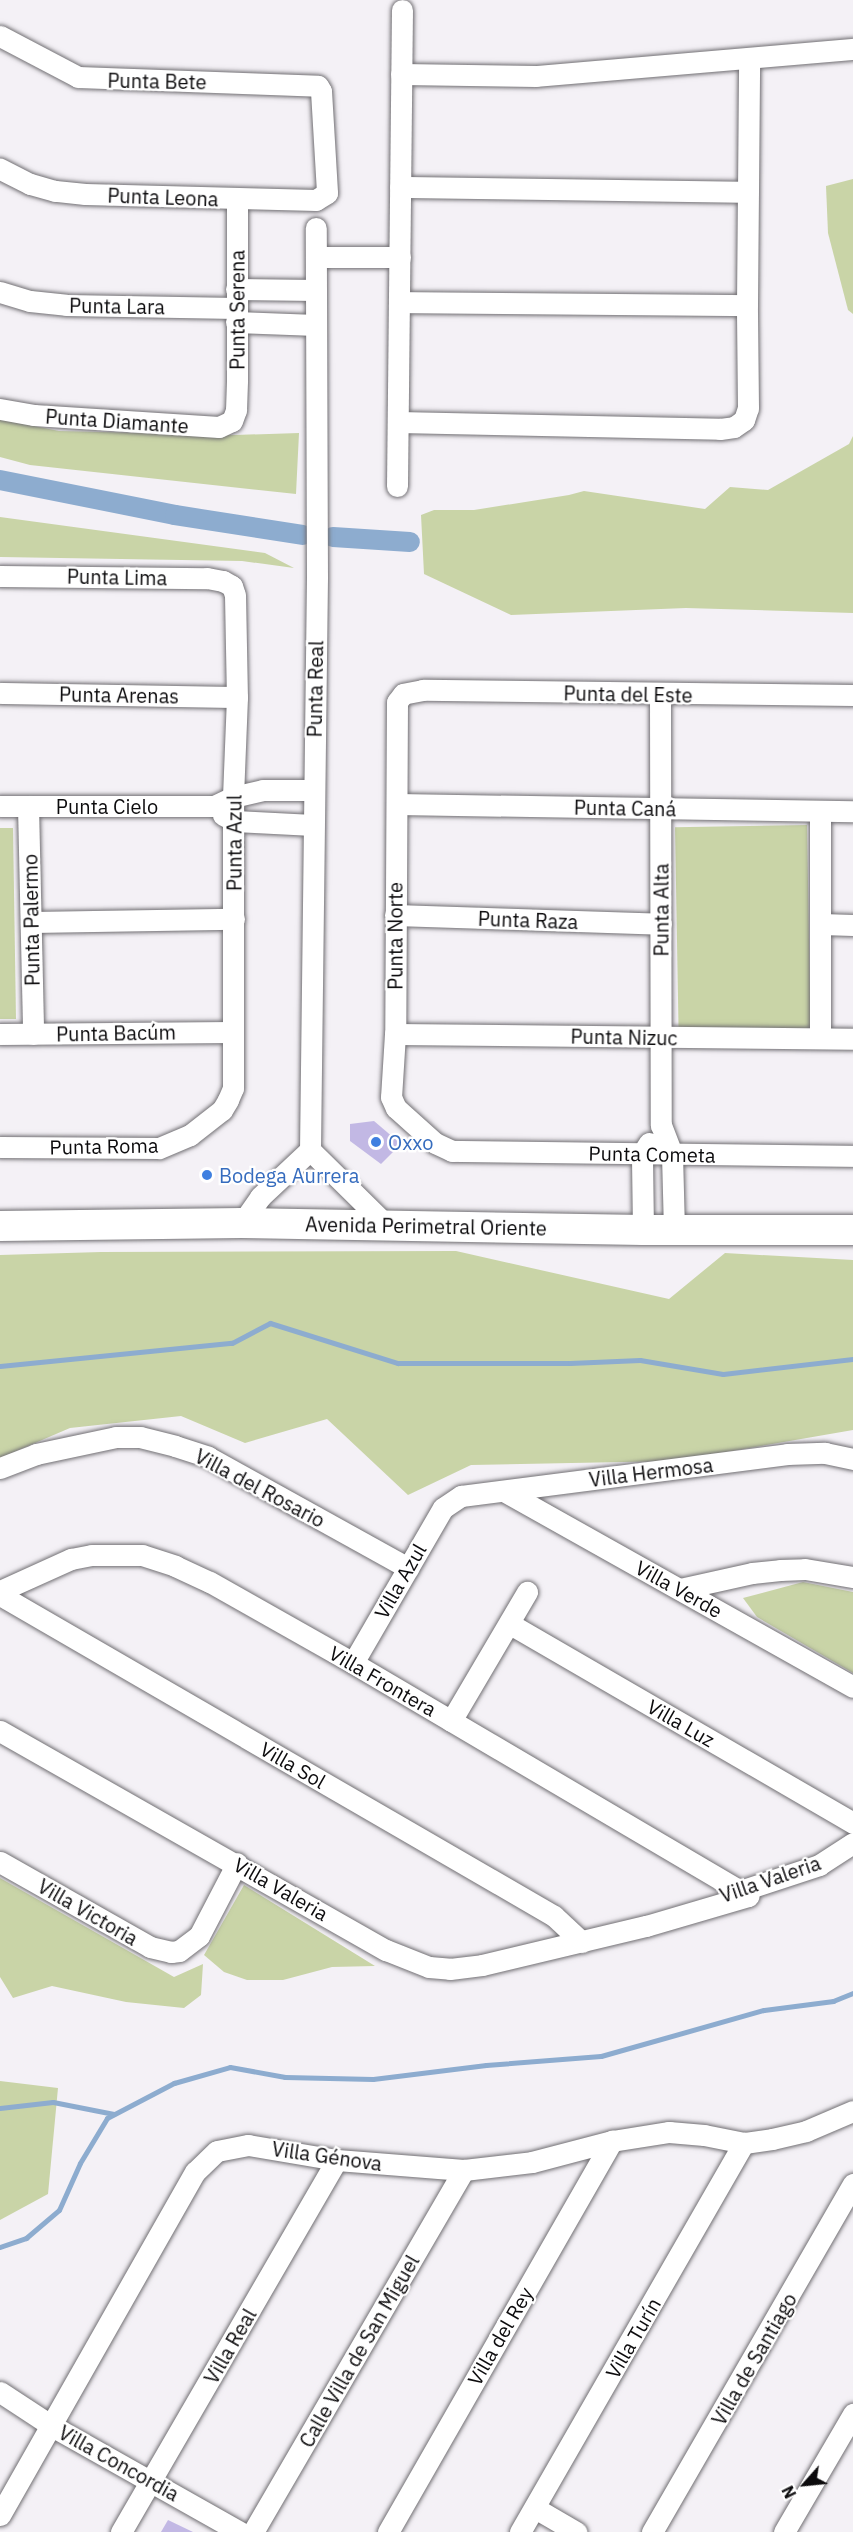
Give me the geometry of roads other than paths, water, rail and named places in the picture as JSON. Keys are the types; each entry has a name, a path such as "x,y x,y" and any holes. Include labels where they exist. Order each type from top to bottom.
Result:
{"street":[{"path":"397,486 402,10"},
{"name":"Punta Bete","path":"0,36 78,77 318,86 321,91 327,193"},
{"path":"401,74 536,76 853,50"},
{"path":"398,422 720,429 734,427 744,420 748,408 749,58"},
{"name":"Punta Leona","path":"0,169 30,184 55,191 237,200 316,200 327,193"},
{"path":"400,187 748,192"},
{"name":"Punta Serena","path":"232,421 236,410 237,200"},
{"name":"Punta Real","path":"310,1150 317,577 316,228"},
{"path":"316,257 400,257"},
{"path":"236,306 316,290"},
{"name":"Punta Lara","path":"0,292 30,301 66,305 236,306"},
{"path":"399,302 747,305"},
{"path":"236,306 316,326"},
{"name":"Punta Diamante","path":"0,409 34,416 219,427 232,421"},
{"name":"Punta Lima","path":"0,576 207,578 232,586"},
{"name":"Punta Azul","path":"228,1100 233,1088 235,821 233,797 237,698 235,595 232,586"},
{"name":"Punta del Este","path":"403,694 423,690 853,695"},
{"name":"Punta Arenas","path":"0,693 237,698"},
{"name":"Punta Norte","path":"403,694 397,702 395,1034 391,1097 396,1108 435,1143 452,1151"},
{"name":"Punta Alta","path":"660,694 663,1038 661,1125 672,1154 674,1230"},
{"name":"Punta Cielo","path":"0,806 214,806 233,797 263,790 313,790"},
{"name":"Punta Caná","path":"397,804 853,811"},
{"name":"Punta Palermo","path":"28,806 33,1034"},
{"path":"214,806 235,821 313,825"},
{"path":"820,811 820,1038"},
{"name":"Punta Raza","path":"395,915 661,924"},
{"path":"32,922 234,920"},
{"path":"821,924 853,924"},
{"name":"Punta Bacúm","path":"0,1034 232,1032"},
{"name":"Punta Nizuc","path":"395,1034 853,1039"},
{"name":"Punta Roma","path":"0,1148 159,1148 190,1135 222,1110 228,1100"},
{"path":"643,1230 642,1154 661,1125"},
{"path":"242,1222 260,1197 310,1150 387,1226"},
{"name":"Punta Cometa","path":"452,1151 853,1156"},
{"name":"Avenida Perimetral Oriente","path":"0,1226 242,1222 643,1230 853,1230"},
{"name":"Villa del Rosario","path":"0,1468 36,1454 116,1437 140,1437 208,1457 408,1568"},
{"name":"Villa Hermosa","path":"450,1501 461,1496 787,1454 825,1453 853,1459"},
{"name":"Villa Verde","path":"504,1491 853,1687"},
{"name":"Villa Azul","path":"352,1663 443,1508 450,1501"},
{"name":"Villa Frontera","path":"0,1593 71,1559 112,1553 142,1555 176,1566 210,1582 352,1663 743,1894"},
{"path":"680,1589 752,1573 780,1570 805,1569 853,1577"},
{"path":"451,1721 527,1592"},
{"name":"Villa Sol","path":"0,1593 554,1916 582,1942"},
{"name":"Villa Luz","path":"510,1624 853,1822"},
{"name":"Villa Valeria","path":"0,1731 237,1863 386,1950 429,1967 450,1969 482,1965 582,1942 743,1894 819,1865 853,1843"},
{"name":"Villa Victoria","path":"0,1862 160,1951 179,1951 199,1936 237,1863"},
{"name":"Villa Valeria","path":"743,1894 770,1890"},
{"name":"Villa Génova","path":"0,2515 195,2172 217,2151 248,2145 337,2160 464,2170 532,2162 612,2141 669,2132 744,2143 806,2131 853,2111"},
{"name":"Villa del Rey","path":"388,2532 612,2141"},
{"name":"Villa Turín","path":"520,2532 536,2508 744,2143"},
{"name":"Villa Real","path":"121,2532 337,2160"},
{"name":"Calle Villa de San Miguel","path":"253,2532 464,2170"},
{"name":"Villa de Santiago","path":"652,2532 853,2184"},
{"name":"Villa Concordia","path":"0,2392 52,2426 240,2532"},
{"path":"784,2532 853,2414"},
{"path":"536,2508 576,2532"}],"waterway":[{"path":"0,480 175,515 302,535"},
{"path":"333,537 410,542"},
{"path":"0,1366 232,1343 270,1323 398,1363 570,1363 640,1360 723,1374 853,1359"},
{"path":"0,2247 26,2238 59,2210 80,2163 107,2118 174,2083 230,2067 285,2077 373,2079 486,2065 601,2056 764,2010 833,2001 853,1993"},
{"path":"0,2108 53,2102 114,2114"}],"place":[{"name":"Oxxo","path":"376,1142"},
{"name":"Bodega Aurrera","path":"207,1175"}]}
